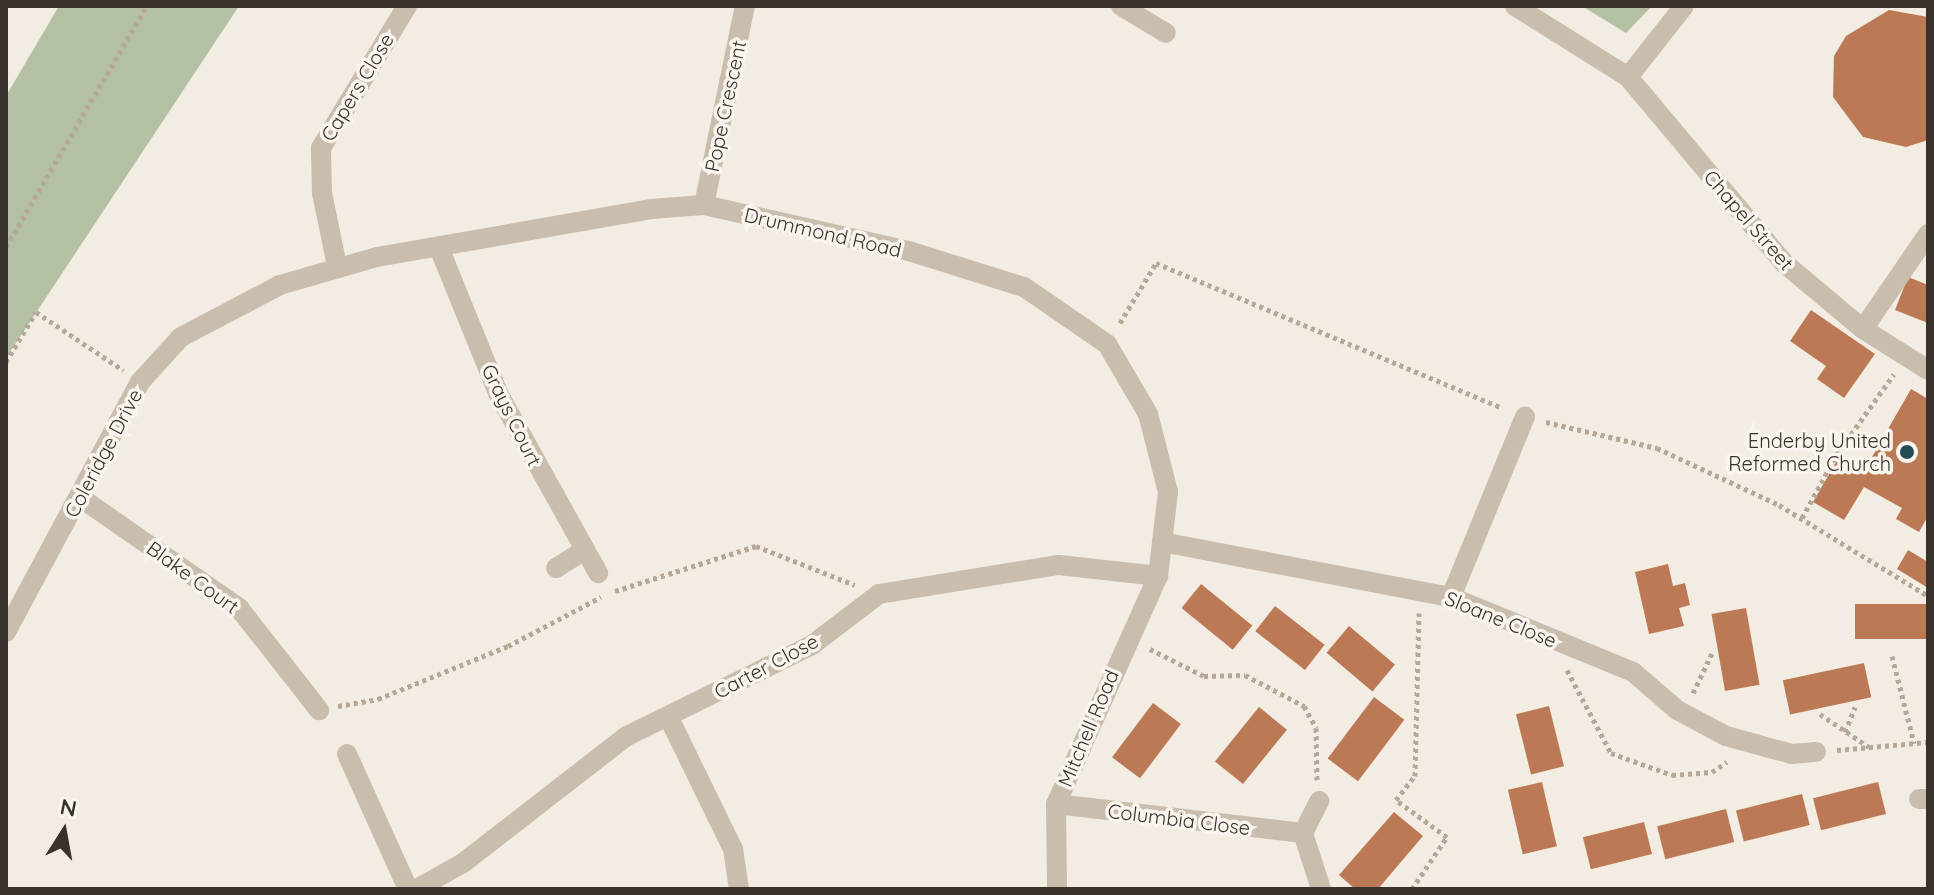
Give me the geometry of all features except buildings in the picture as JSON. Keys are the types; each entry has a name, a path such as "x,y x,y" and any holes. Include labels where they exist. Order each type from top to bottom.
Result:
{"street":[{"name":"Capers Close","path":"337,266 322,193 321,148 407,6"},
{"name":"Pope Crescent","path":"704,205 745,6"},
{"path":"1121,6 1166,33"},
{"name":"Chapel Street","path":"1515,6 1628,77 1784,263 1863,329 1928,370"},
{"path":"1628,77 1684,6"},
{"name":"Drummond Road","path":"280,285 337,266 440,250 651,209 704,205 912,252 1024,287 1107,344 1148,414 1168,492 1158,576"},
{"path":"1863,329 1928,234"},
{"name":"Grays Court","path":"440,250 499,395 583,551 598,573"},
{"name":"Coleridge Drive","path":"6,632 81,498 140,382 181,337 280,285"},
{"path":"1451,597 1525,417"},
{"name":"Blake Court","path":"81,498 239,608 319,710"},
{"name":"Sloane Close","path":"1162,542 1451,597 1633,672 1685,714 1750,744 1792,754 1816,752"},
{"path":"556,568 583,551"},
{"name":"Carter Close","path":"417,889 463,863 627,736 812,645 879,594 1059,565 1158,576"},
{"name":"Mitchell Road","path":"1057,889 1056,804 1158,576"},
{"path":"669,718 733,849 739,889"},
{"path":"347,754 408,889"},
{"path":"1319,801 1303,833 1321,889"},
{"name":"Columbia Close","path":"1056,804 1303,833"}],"path":[{"path":"6,247 147,6"},
{"path":"6,362 36,312 140,382"},
{"path":"1802,518 1837,454 1907,356"},
{"path":"319,710 378,699 508,646 611,592 756,546 879,594"},
{"path":"598,573 611,592"},
{"path":"1412,889 1447,837 1396,800 1415,776 1419,590"},
{"path":"1128,638 1204,676 1245,675 1304,706 1316,728 1319,801"},
{"path":"1550,639 1611,753 1672,775 1697,774 1712,772 1750,744"},
{"path":"1685,714 1713,651"},
{"path":"1892,656 1914,743"},
{"path":"1845,732 1855,707"},
{"path":"1820,714 1869,747"},
{"path":"1816,752 1928,742"}],"green space":[{"path":"59,6 239,6 6,358 6,96"},
{"path":"1582,6 1652,6 1626,33"}],"place":[{"name":"Enderby United Reformed Church","path":"1907,452"}]}
